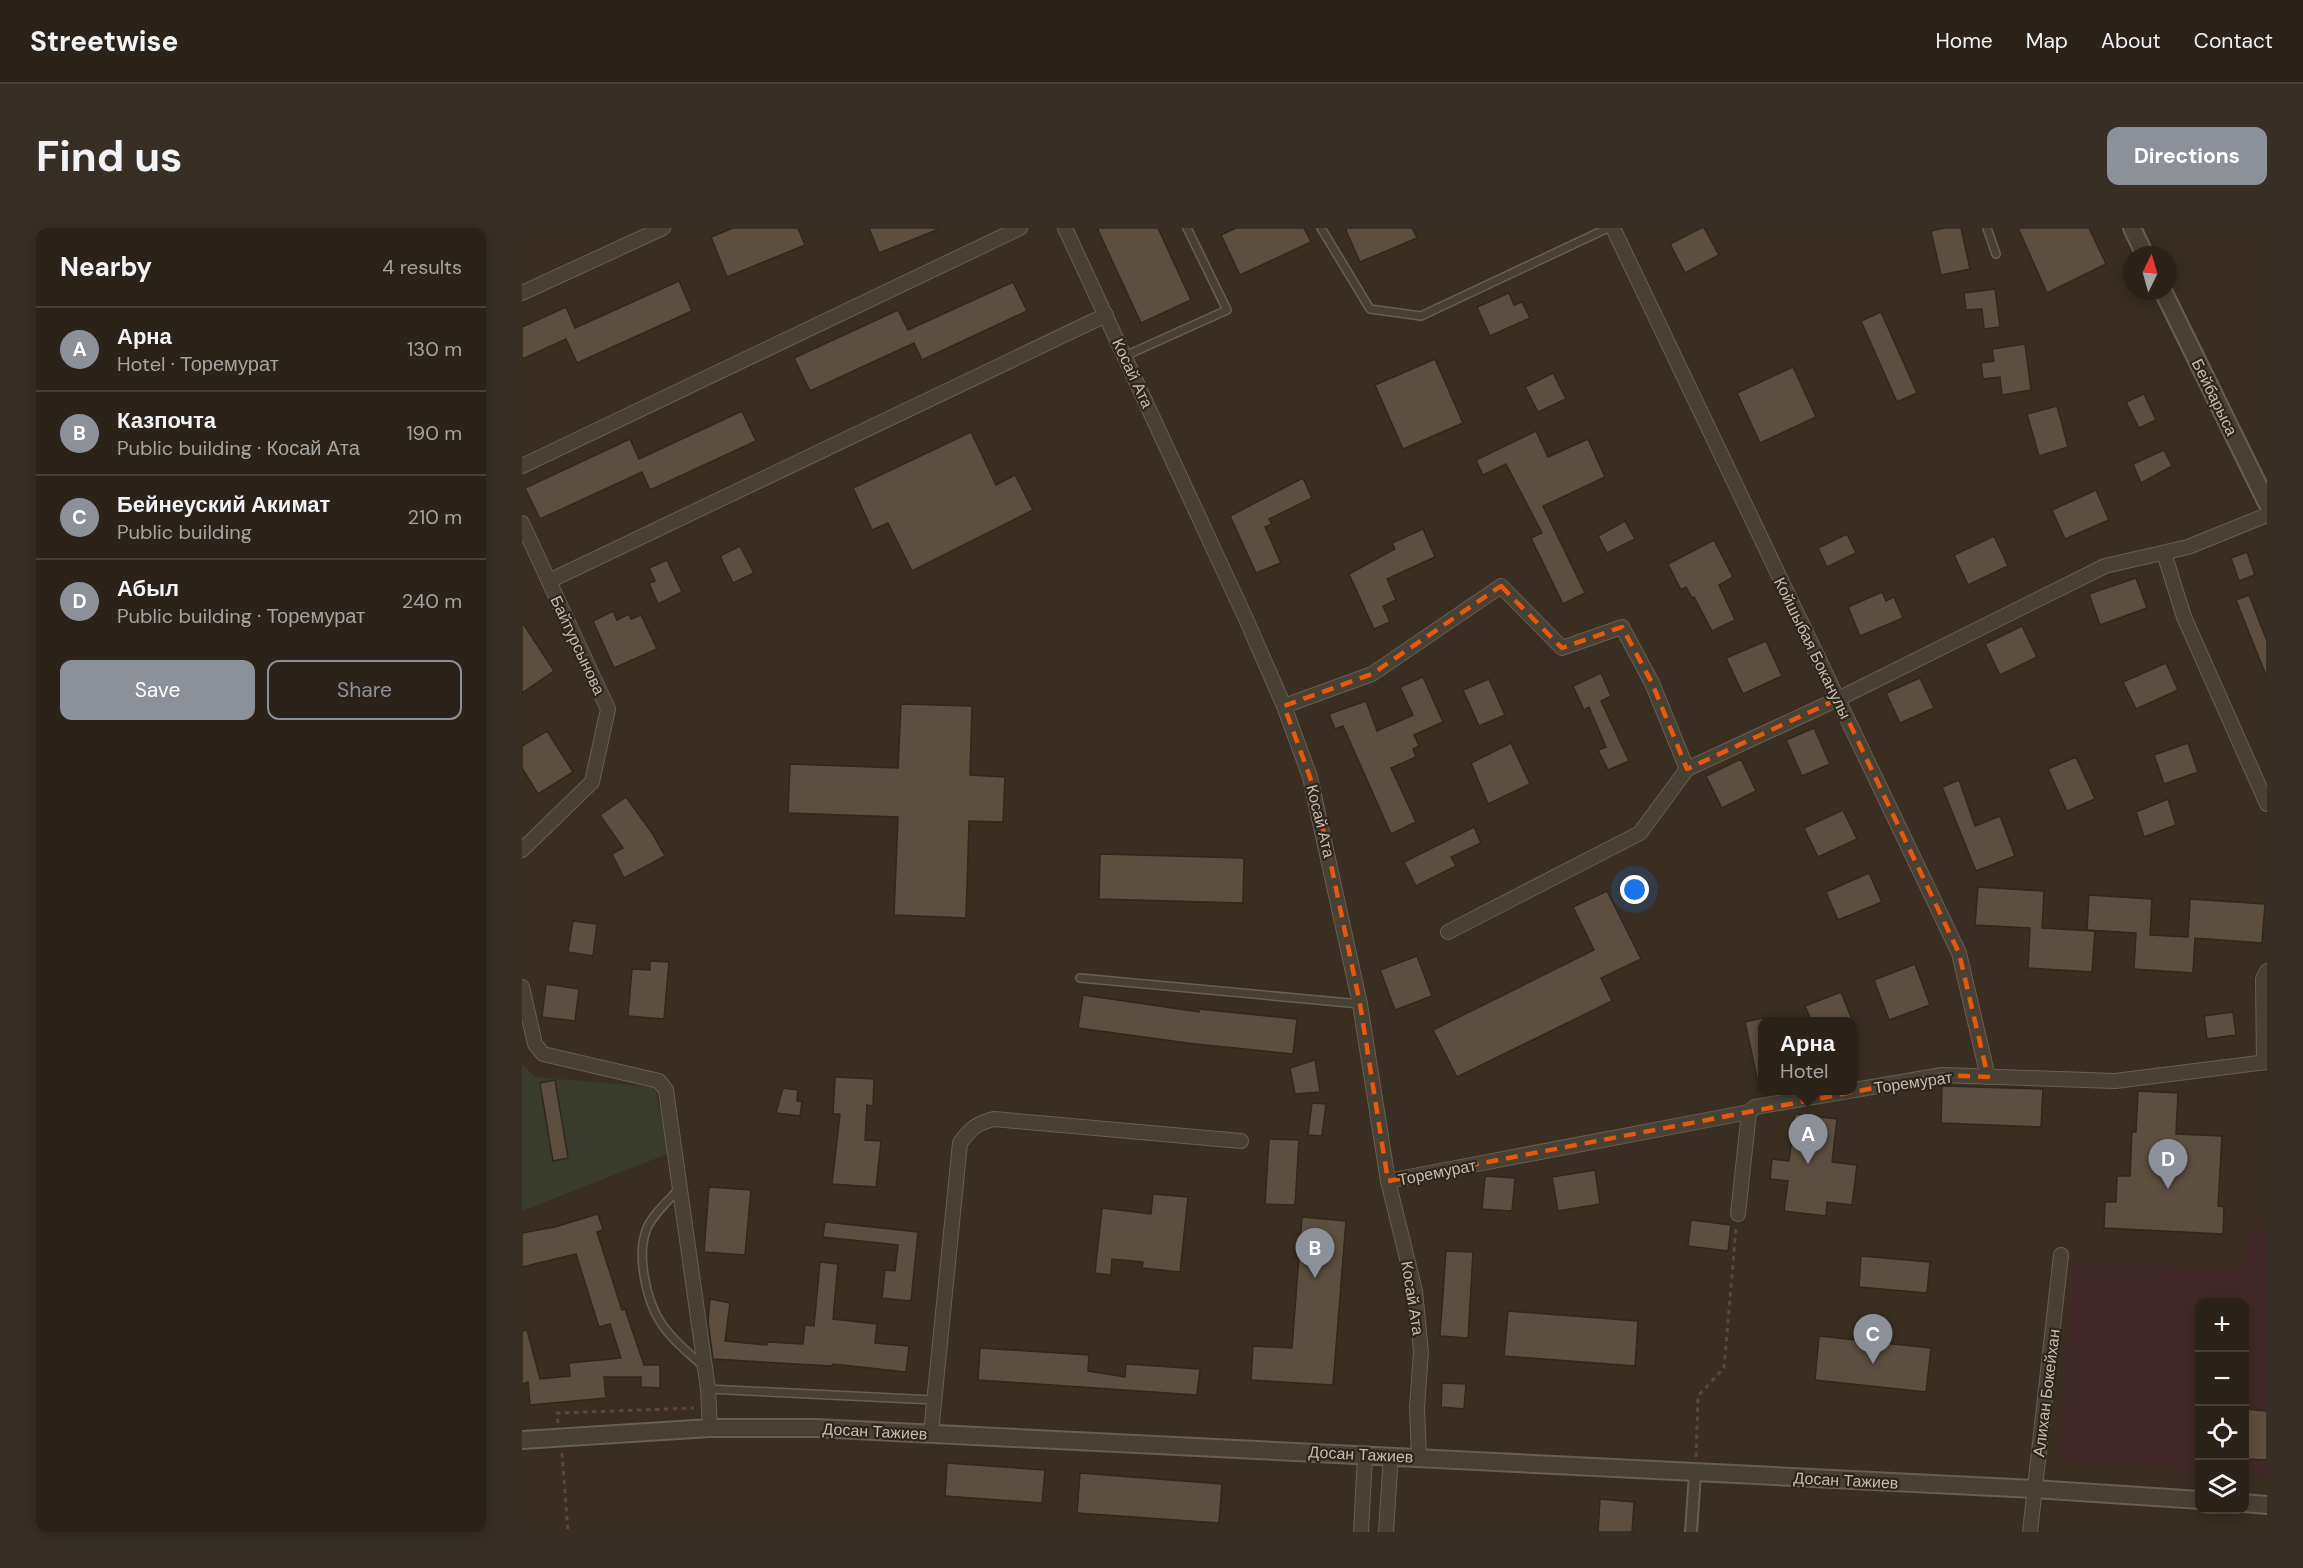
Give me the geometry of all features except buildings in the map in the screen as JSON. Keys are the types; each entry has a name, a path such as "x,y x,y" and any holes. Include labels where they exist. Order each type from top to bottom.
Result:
{"street":[{"path":"522,294 663,228"},
{"path":"522,466 1020,228"},
{"name":"Косай Ата","path":"1065,228 1284,706 1310,777 1360,1004 1388,1181 1414,1291 1421,1352 1417,1407 1419,1457"},
{"name":"Койшыбая Боканулы","path":"1610,228 1959,953 1988,1077"},
{"path":"2132,228 2141,246"},
{"name":"Бейбарыса","path":"2167,300 2267,503"},
{"path":"549,581 1106,315"},
{"path":"1448,932 1641,833 1687,769 1838,699 2105,566 2188,548 2267,514"},
{"name":"Байтурсынова","path":"522,523 608,709 592,782 522,849"},
{"path":"2164,553 2184,617 2267,804"},
{"path":"1284,706 1372,674 1501,586 1562,648 1622,627 1652,683 1687,769"},
{"path":"2265,1062 2263,979 2267,971"},
{"path":"522,987 535,1044 543,1054 659,1081 666,1090 708,1389 710,1428"},
{"name":"Торемурат","path":"1857,1090 1942,1076 2115,1081 2265,1062"},
{"name":"Торемурат","path":"1388,1181 1749,1112 1755,1107 1827,1095"},
{"path":"1738,1214 1749,1112"},
{"path":"931,1433 960,1143 974,1126 979,1122 994,1119 1241,1141"},
{"name":"Алихан Бокейхан","path":"2030,1532 2061,1255"},
{"name":"Досан Тажиев","path":"522,1440 710,1428 816,1428 1419,1457 1695,1474 2034,1489 2195,1500"},
{"path":"1360,1532 1365,1455"},
{"path":"1386,1532 1391,1456"},
{"path":"1691,1532 1695,1474"},
{"path":"2249,1503 2267,1505"}],"lane":[{"path":"1125,356 1227,310 1187,228"},
{"path":"1322,228 1370,309 1421,316 1610,228"},
{"path":"1987,228 1996,254"},
{"path":"1080,978 1360,1004"},
{"path":"680,1188 657,1212 647,1228 642,1245 645,1275 659,1321 674,1340 705,1367"},
{"path":"708,1389 934,1400"}],"path":[{"path":"1695,1474 1698,1396 1724,1368 1738,1214"}],"highlighted area":[{"path":"1501,586 1562,648 1622,627 1652,683 1687,769 1838,699 1959,953 1988,1077 1942,1075 1388,1181 1360,1004 1328,850 1310,777 1284,706 1372,674"}],"shaded area":[{"path":"522,1064 535,1077 655,1087 670,1153 522,1211"},
{"path":"2253,1227 2267,1233 2267,1476 2249,1474 2249,1298 2195,1298 2195,1471 2059,1460 2071,1262 2241,1269 2245,1237"}],"place":[{"name":"Арна","path":"1808,1164"},
{"name":"Абыл","path":"2168,1189"},
{"name":"Казпочта","path":"1315,1278"},
{"name":"Бейнеуский Акимат","path":"1873,1364"}]}
